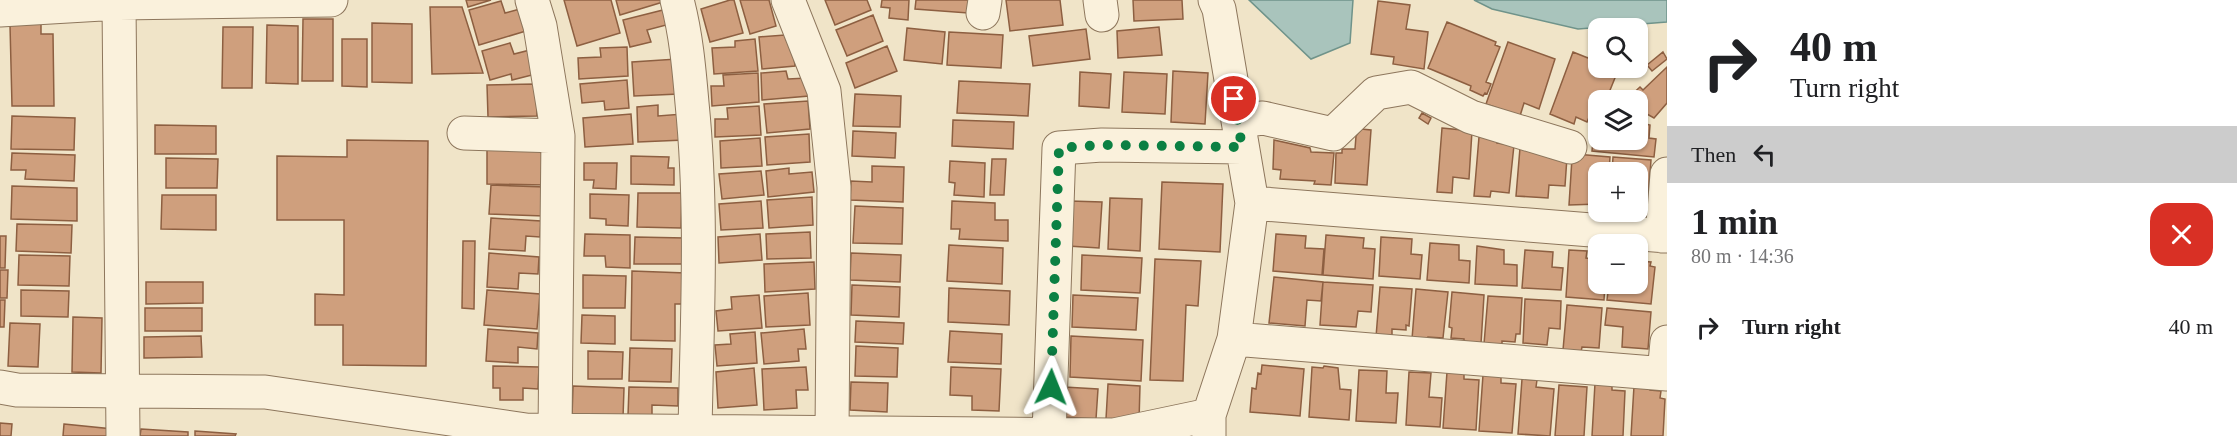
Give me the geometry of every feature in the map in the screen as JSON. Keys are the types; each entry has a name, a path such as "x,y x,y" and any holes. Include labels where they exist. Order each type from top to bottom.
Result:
{"street":[{"path":"0,10 119,3 331,0"},
{"path":"532,0 540,26 558,136 555,431"},
{"path":"677,0 685,29 694,128 698,211 695,431"},
{"path":"788,0 824,91 834,187 832,433"},
{"path":"0,387 17,390 265,392 526,430 555,431 1114,435 1209,425 1234,339 1252,203 1219,9 1215,0"},
{"path":"119,3 123,436"},
{"path":"1049,435 1059,148 1240,134 1263,118 1333,134 1376,93 1411,87 1472,117 1570,147"},
{"path":"464,133 558,136"},
{"path":"1252,203 1665,236 1667,174"},
{"path":"1234,339 1666,363"}],"water":[{"path":"1249,0 1353,0 1350,43 1311,59"},
{"path":"1474,0 1667,0 1667,22 1648,23 1648,18 1588,18 1588,28 1578,29 1492,9"}],"building":[{"path":"466,0 491,0 468,7"},
{"path":"564,0 611,0 620,33 577,46"},
{"path":"616,0 662,0 663,2 620,15"},
{"path":"734,0 743,33 710,42 701,9"},
{"path":"740,0 769,0 776,26 750,34"},
{"path":"825,0 867,0 871,10 835,25"},
{"path":"882,0 909,0 908,20 889,18 890,8 881,7"},
{"path":"916,0 969,0 968,13 915,9"},
{"path":"1006,0 1060,0 1063,25 1010,31"},
{"path":"1133,0 1182,0 1183,19 1134,21"},
{"path":"501,1 505,13 520,9 526,31 479,45 469,10"},
{"path":"1378,1 1410,5 1406,29 1428,32 1424,69 1393,64 1394,57 1371,54"},
{"path":"430,7 462,7 483,73 432,74"},
{"path":"667,9 670,24 647,30 651,42 630,47 623,20"},
{"path":"873,15 883,41 847,56 836,30"},
{"path":"303,19 333,19 333,81 302,81"},
{"path":"1447,22 1496,42 1495,45 1500,47 1486,82 1491,84 1487,94 1483,96 1470,90 1471,86 1428,68"},
{"path":"372,23 412,24 412,83 372,82"},
{"path":"41,24 41,34 53,34 54,106 12,106 10,25"},
{"path":"267,25 298,26 298,84 266,83"},
{"path":"223,27 253,27 252,88 222,88"},
{"path":"1159,27 1162,55 1118,58 1117,31"},
{"path":"907,28 945,32 942,64 904,60"},
{"path":"1086,29 1090,59 1033,66 1029,36"},
{"path":"949,32 1003,35 1001,68 947,65"},
{"path":"785,35 786,40 792,40 795,66 762,69 759,37"},
{"path":"342,39 367,39 367,87 342,86"},
{"path":"755,39 758,71 714,74 712,48 735,47 735,41"},
{"path":"1508,42 1555,59 1539,109 1524,103 1520,116 1486,104"},
{"path":"510,43 514,54 530,50 536,74 512,80 511,74 490,80 482,51"},
{"path":"887,46 897,71 855,88 846,63"},
{"path":"627,47 628,76 579,79 578,58 601,57 600,48"},
{"path":"1573,52 1588,58 1588,78 1615,78 1610,90 1588,90 1587,122 1576,117 1574,124 1550,114"},
{"path":"1663,52 1667,59 1652,71 1648,64"},
{"path":"677,59 679,94 634,96 632,62"},
{"path":"1667,67 1667,103 1654,118 1648,115 1648,90 1643,90"},
{"path":"786,71 788,79 807,78 809,96 762,100 761,73"},
{"path":"1173,71 1208,73 1205,124 1171,122"},
{"path":"1080,72 1111,74 1109,108 1079,106"},
{"path":"1124,72 1167,74 1165,114 1122,112"},
{"path":"758,73 759,102 712,106 711,86 724,86 723,75"},
{"path":"627,80 629,108 605,110 604,101 582,103 580,84"},
{"path":"959,81 1030,84 1028,116 957,113"},
{"path":"536,84 537,116 488,117 487,85"},
{"path":"855,94 901,96 900,127 853,126"},
{"path":"808,101 810,129 767,133 764,104"},
{"path":"658,105 658,116 683,114 684,140 638,142 637,107"},
{"path":"759,106 761,135 715,137 715,119 728,119 727,108"},
{"path":"1422,113 1431,118 1428,124 1419,118"},
{"path":"631,114 633,144 585,147 583,118"},
{"path":"12,116 75,118 74,150 11,149"},
{"path":"953,120 1014,122 1013,149 952,146"},
{"path":"1648,124 1650,125 1649,138 1656,139 1654,157 1592,151 1648,150"},
{"path":"155,125 216,126 216,154 155,154"},
{"path":"1442,128 1472,131 1469,179 1453,177 1452,193 1437,192"},
{"path":"1361,129 1371,130 1367,185 1335,183 1336,153 1342,153 1342,149 1355,149 1356,136"},
{"path":"853,131 896,133 895,158 852,156"},
{"path":"809,134 810,162 767,165 765,137"},
{"path":"1479,137 1497,138 1497,143 1514,145 1509,193 1491,191 1490,197 1474,196"},
{"path":"760,138 762,166 721,168 720,141"},
{"path":"347,140 428,141 426,366 343,365 343,325 315,325 315,294 344,295 344,220 277,220 277,156 347,157"},
{"path":"1274,140 1310,148 1311,152 1334,153 1331,185 1314,184 1315,181 1280,179 1281,170 1273,169"},
{"path":"487,143 530,144 545,156 545,185 487,184"},
{"path":"1520,148 1567,157 1565,186 1549,185 1548,198 1516,196"},
{"path":"12,153 75,155 74,181 25,179 26,170 11,170"},
{"path":"1575,154 1610,157 1610,162 1588,162 1588,204 1569,205 1572,158"},
{"path":"631,156 669,157 668,168 674,168 674,185 631,184"},
{"path":"1613,157 1651,160 1648,201 1648,162 1613,162"},
{"path":"166,158 218,159 217,188 166,188"},
{"path":"992,159 1006,159 1004,195 990,195"},
{"path":"950,161 985,163 984,197 954,195 955,183 949,182"},
{"path":"584,163 617,163 616,189 593,188 594,180 584,180"},
{"path":"872,166 904,167 903,202 850,200 851,181 872,182"},
{"path":"789,168 789,174 812,172 814,192 768,197 766,171"},
{"path":"761,171 764,195 722,199 719,174"},
{"path":"1162,182 1223,184 1220,252 1159,249"},
{"path":"491,185 545,187 544,216 489,214"},
{"path":"12,186 77,188 77,221 11,219"},
{"path":"638,193 682,193 681,228 637,227"},
{"path":"590,194 629,195 628,226 606,225 606,219 590,218"},
{"path":"162,195 216,195 216,230 161,229"},
{"path":"812,197 813,225 769,228 767,200"},
{"path":"1110,198 1142,199 1140,251 1108,249"},
{"path":"761,201 763,228 721,230 719,204"},
{"path":"952,201 995,203 995,220 1008,220 1008,241 959,239 960,229 951,229"},
{"path":"1070,201 1102,202 1099,248 1068,246"},
{"path":"855,206 903,208 902,244 853,243"},
{"path":"491,218 541,221 540,237 526,236 525,251 489,249"},
{"path":"17,224 72,225 71,253 16,251"},
{"path":"810,232 811,258 767,259 766,234"},
{"path":"585,234 630,235 630,268 606,267 605,256 584,256"},
{"path":"760,234 762,260 719,263 718,237"},
{"path":"1276,234 1306,236 1305,248 1324,249 1322,275 1273,271"},
{"path":"1326,235 1364,238 1363,248 1375,249 1373,279 1323,275"},
{"path":"0,236 6,236 5,268 0,268"},
{"path":"635,237 685,238 685,264 634,264"},
{"path":"1381,237 1412,239 1411,254 1422,255 1420,279 1379,276"},
{"path":"463,241 475,241 474,309 462,308"},
{"path":"1430,243 1459,245 1459,260 1470,261 1469,283 1427,280"},
{"path":"949,245 1003,248 1002,284 947,281"},
{"path":"1477,246 1504,250 1504,264 1517,265 1517,286 1475,284"},
{"path":"1525,250 1553,252 1552,267 1563,268 1561,290 1522,288"},
{"path":"1569,250 1587,251 1588,294 1604,294 1604,300 1566,297"},
{"path":"489,253 539,257 538,274 519,273 518,289 487,287"},
{"path":"851,253 901,255 900,282 850,280"},
{"path":"19,255 70,256 69,286 18,285"},
{"path":"1082,255 1142,258 1140,293 1081,290"},
{"path":"1155,259 1201,261 1198,306 1186,305 1183,381 1150,380"},
{"path":"814,262 815,289 765,292 764,264"},
{"path":"1648,262 1651,262 1650,266 1655,267 1651,304 1607,300 1608,294 1648,294"},
{"path":"0,270 8,270 7,298 0,298"},
{"path":"632,271 686,273 686,304 675,304 675,341 631,340"},
{"path":"583,275 626,276 625,308 583,308"},
{"path":"1274,277 1323,282 1321,301 1307,300 1305,326 1269,323"},
{"path":"146,282 203,282 203,303 146,304"},
{"path":"1323,282 1373,285 1371,312 1358,311 1356,327 1320,325"},
{"path":"852,285 900,287 899,317 851,315"},
{"path":"1380,287 1412,289 1409,326 1406,325 1406,330 1392,329 1392,338 1376,337"},
{"path":"949,288 1010,291 1009,325 948,322"},
{"path":"1416,289 1448,292 1443,338 1412,339"},
{"path":"21,290 69,291 68,317 21,316"},
{"path":"487,290 540,294 537,329 484,325"},
{"path":"1452,292 1484,295 1481,344 1464,343 1464,339 1451,338 1452,328 1449,327"},
{"path":"808,293 810,325 766,327 764,296"},
{"path":"759,295 762,328 718,331 716,311 732,309 731,297"},
{"path":"1073,295 1138,298 1136,330 1072,327"},
{"path":"1488,296 1522,298 1520,334 1516,334 1515,342 1502,341 1502,346 1484,344"},
{"path":"1525,299 1561,301 1560,329 1549,328 1547,345 1523,343"},
{"path":"0,300 5,300 4,327 0,327"},
{"path":"1567,305 1602,308 1599,348 1582,347 1581,352 1563,350"},
{"path":"145,308 202,308 202,331 145,331"},
{"path":"1607,308 1651,312 1648,349 1622,347 1623,327 1605,325"},
{"path":"582,315 615,316 615,344 581,343"},
{"path":"73,317 102,318 101,373 72,372"},
{"path":"856,321 904,323 903,344 855,342"},
{"path":"10,323 40,324 38,367 8,366"},
{"path":"488,329 538,333 537,349 518,347 518,363 486,361"},
{"path":"804,329 806,349 798,349 799,361 764,364 761,333"},
{"path":"950,331 1002,334 1001,364 948,362"},
{"path":"755,332 757,363 717,366 715,345 731,344 730,334"},
{"path":"201,336 202,357 144,358 144,337"},
{"path":"1071,336 1143,340 1141,381 1070,377"},
{"path":"856,346 898,348 897,377 855,376"},
{"path":"630,348 672,349 671,382 629,381"},
{"path":"588,351 623,352 622,379 588,379"},
{"path":"1262,365 1304,369 1300,416 1250,412 1252,388 1256,389 1258,373 1261,374"},
{"path":"493,366 539,367 538,389 523,388 523,400 500,400 500,388 493,388"},
{"path":"1324,366 1338,368 1340,389 1351,390 1349,420 1309,417 1312,367 1323,368"},
{"path":"806,367 808,390 796,390 797,408 764,410 762,369"},
{"path":"951,367 1001,369 999,411 972,410 972,396 950,395"},
{"path":"754,368 757,405 718,408 716,372"},
{"path":"1359,370 1387,371 1386,393 1398,393 1396,423 1356,421"},
{"path":"1409,372 1431,373 1429,397 1442,398 1440,427 1406,425"},
{"path":"1447,372 1464,373 1464,379 1479,380 1476,430 1443,428"},
{"path":"1483,375 1501,376 1501,383 1516,384 1512,433 1479,431"},
{"path":"1522,379 1537,380 1536,387 1554,389 1550,436 1518,434"},
{"path":"851,382 888,383 887,412 850,410"},
{"path":"1595,383 1612,384 1612,390 1625,391 1623,436 1592,436"},
{"path":"1108,384 1140,386 1139,421 1106,419"},
{"path":"1559,385 1587,387 1584,436 1555,436"},
{"path":"573,386 624,388 623,418 572,417"},
{"path":"1634,386 1650,387 1650,390 1661,391 1660,398 1665,399 1663,436 1631,436"},
{"path":"629,387 678,388 678,406 652,405 652,417 628,416"},
{"path":"1064,387 1098,389 1096,419 1063,417"},
{"path":"0,423 12,424 11,436 0,436"},
{"path":"64,424 113,429 112,436 63,436"},
{"path":"141,429 188,432 188,436 140,436"},
{"path":"195,431 236,434 235,436 195,436"}],"route":[{"path":"1051,387 1059,148 1102,145 1242,147 1234,99"}]}
